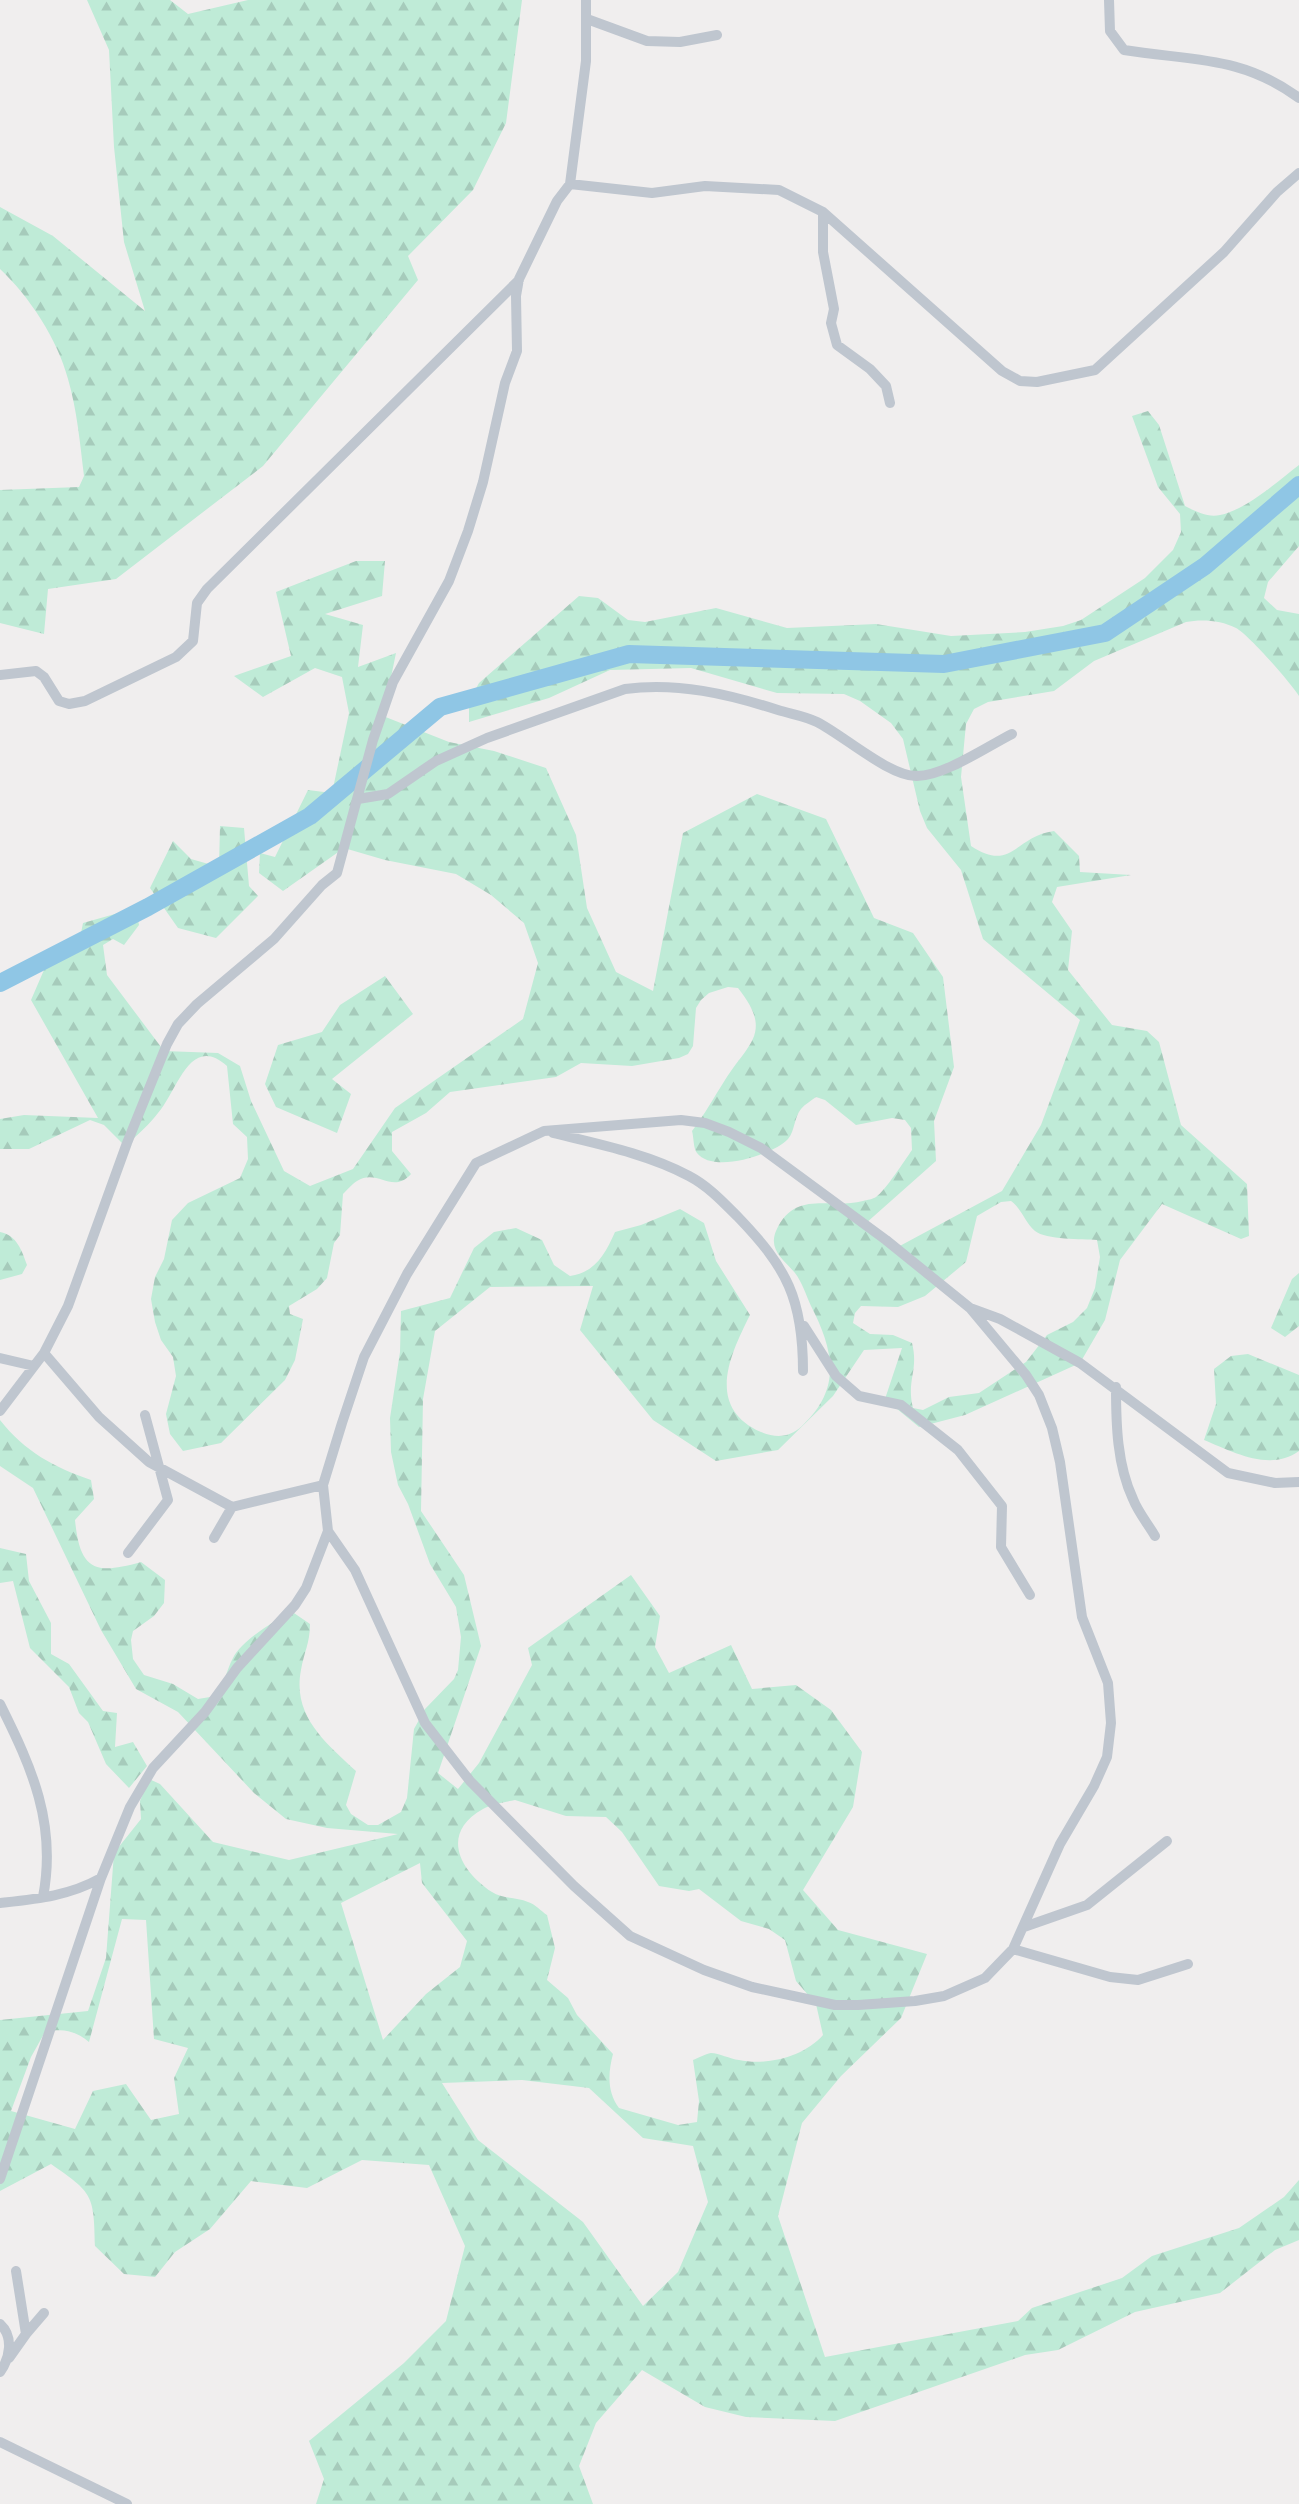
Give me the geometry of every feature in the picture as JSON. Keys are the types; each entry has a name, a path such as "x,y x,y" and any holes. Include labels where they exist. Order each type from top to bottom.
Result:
{"street":[{"path":"2,1406 44,1353 68,1306 127,1143 167,1044 178,1024 197,1004 274,939 322,885 337,873 373,740 393,682 449,581 483,483 505,383 517,351 516,296 519,279 557,201 570,184 584,82 586,0"},
{"path":"1109,0 1110,31 1124,50 1229,63 1279,85 1299,98"},
{"path":"587,19 647,41 680,42 717,35"},
{"path":"570,184 652,193 705,186 779,190 823,212 1002,371 1020,381 1037,382 1095,370 1224,252 1277,192 1299,173"},
{"path":"823,212 823,252 834,309 831,322 837,345 870,369 886,386 890,403"},
{"path":"0,675 36,671 44,677 59,702 69,704 85,701 176,657 193,641 197,603 207,589 519,279"},
{"path":"358,799 388,794 436,761 487,738 625,689 643,687 688,687 737,697 812,720 899,773 916,777 934,774 1012,734"},
{"path":"0,2179 101,1878 141,1786 153,1768 205,1712 237,1668 295,1605 306,1588 328,1531 323,1485 364,1357 407,1274 476,1163 544,1131 681,1120 705,1123 729,1132 761,1148 778,1160 886,1240 970,1308 1013,1356 1039,1395 1046,1411 1060,1462 1082,1617 1101,1661 1110,1701 1111,1723 1107,1756 1094,1786 1060,1844 1013,1950 985,1978 944,1996 915,2001 835,2005 752,1987 704,1970 630,1936 574,1886 446,1753 425,1723 355,1570 328,1531"},
{"path":"544,1131 640,1157 700,1182 716,1194 764,1244 787,1277 800,1320 804,1371"},
{"path":"970,1308 1019,1329 1080,1363 1116,1387 1228,1473 1275,1483 1299,1482"},
{"path":"800,1320 836,1376 859,1396 901,1405 958,1450 1002,1506 1001,1547 1030,1595"},
{"path":"44,1353 99,1417 161,1471 232,1507 323,1485"},
{"path":"0,1358 34,1366"},
{"path":"1116,1387 1120,1456 1125,1477 1133,1500 1155,1536"},
{"path":"128,1553 168,1500 145,1415"},
{"path":"214,1538 232,1507"},
{"path":"0,1704 34,1774 42,1806 48,1860 43,1897"},
{"path":"1024,1927 1087,1905 1167,1841"},
{"path":"0,1903 81,1890 101,1878"},
{"path":"1013,1950 1110,1977 1138,1980 1188,1964"},
{"path":"16,2271 26,2334"},
{"path":"0,2372 26,2334 44,2313"},
{"path":"0,2324 6,2329 9,2340 9,2358"},
{"path":"0,2442 127,2504"}],"green space":[{"path":"87,0 170,0 188,14 248,0 522,0 506,123 473,190 408,256 418,280 263,466 116,579 48,589 44,634 0,623 0,490 79,487 84,476 71,391 57,349 32,305 0,269 0,207 53,236 145,311 124,242 114,147 109,50"},
{"path":"1148,411 1159,425 1185,506 1202,514 1220,515 1240,507 1299,465 1299,546 1268,582 1264,598 1277,610 1299,614 1299,696 1269,659 1236,628 1211,621 1186,622 1094,661 1054,691 988,702 974,709 966,724 961,777 971,846 996,856 1005,854 1041,834 1054,831 1079,856 1080,872 1131,875 1057,887 1052,902 1072,931 1068,970 1112,1025 1147,1031 1159,1042 1181,1125 1247,1184 1249,1236 1241,1239 1162,1204 1120,1260 1105,1320 1080,1363 965,1415 919,1427 885,1399 902,1348 864,1350 833,1396 778,1450 716,1461 653,1420 580,1330 593,1286 490,1287 435,1331 423,1399 421,1511 464,1575 481,1646 438,1773 458,1789 479,1763 532,1665 528,1648 631,1575 660,1616 655,1647 669,1673 731,1645 752,1689 796,1685 831,1710 862,1752 853,1807 803,1890 838,1930 927,1954 901,2018 841,2076 802,2123 778,2216 825,2357 1018,2321 1032,2308 1122,2278 1152,2256 1239,2228 1284,2197 1299,2180 1299,2240 1275,2250 1220,2293 1135,2312 1058,2350 1025,2355 835,2421 746,2417 705,2407 642,2370 596,2423 579,2466 593,2504 316,2504 324,2479 309,2441 404,2363 446,2321 465,2246 429,2165 362,2160 307,2188 251,2181 210,2229 175,2252 155,2277 124,2274 95,2246 92,2205 83,2189 51,2164 0,2191 0,2020 88,2011 106,1958 114,1853 141,1819 140,1801 149,1779 160,1784 213,1842 289,1860 398,1834 327,1828 286,1819 254,1793 178,1712 136,1689 101,1630 33,1488 0,1466 0,1420 30,1450 65,1470 91,1480 94,1499 75,1520 77,1537 86,1559 101,1568 141,1562 165,1580 164,1603 154,1616 133,1631 131,1640 133,1659 144,1675 173,1684 198,1699 216,1696 237,1651 251,1638 291,1611 310,1624 301,1670 302,1701 307,1715 323,1739 356,1771 346,1805 351,1814 368,1825 378,1825 401,1812 407,1798 414,1729 425,1709 454,1679 458,1670 461,1637 456,1607 430,1564 408,1504 398,1485 391,1452 390,1418 400,1352 401,1311 450,1298 474,1248 494,1232 516,1228 542,1240 554,1265 570,1276 587,1271 593,1266 603,1255 615,1232 641,1225 680,1209 704,1223 716,1261 750,1315 735,1347 727,1379 728,1395 733,1409 744,1421 761,1432 777,1436 787,1435 802,1426 815,1412 829,1383 830,1368 829,1353 819,1322 802,1284 776,1249 774,1238 776,1231 784,1218 803,1205 850,1203 868,1200 880,1194 912,1150 911,1128 905,1120 892,1118 856,1125 825,1100 816,1097 801,1109 788,1139 770,1151 729,1162 705,1159 697,1153 692,1131 749,1046 756,1027 749,1003 738,988 728,987 709,993 701,1000 696,1008 693,1046 688,1054 679,1058 632,1066 581,1063 556,1077 450,1092 426,1113 392,1132 392,1151 411,1174 398,1182 372,1177 365,1178 355,1182 343,1194 340,1235 334,1243 327,1278 317,1289 289,1306 290,1314 303,1319 295,1360 285,1380 221,1443 183,1451 170,1434 166,1414 176,1376 173,1357 161,1340 151,1299 155,1277 164,1259 172,1220 188,1203 240,1178 248,1159 247,1137 233,1124 227,1066 214,1058 203,1056 194,1060 186,1068 155,1117 129,1143 124,1145 104,1125 90,1120 29,1149 0,1149 0,1119 24,1115 98,1118 31,1000 47,963 77,953 83,923 136,908 139,925 124,945 113,939 103,945 107,975 164,1051 218,1053 240,1066 251,1101 284,1171 310,1186 353,1169 395,1108 523,1019 538,963 524,923 491,895 456,874 385,860 344,848 283,891 259,873 260,853 275,857 308,790 332,793 349,713 342,677 315,668 263,697 234,676 291,656 276,592 356,561 385,561 382,596 325,614 363,625 358,667 396,653 383,716 449,742 494,751 546,768 576,835 587,908 616,972 653,991 683,833 757,794 826,819 874,918 913,933 943,977 954,1067 934,1121 936,1161 865,1224 896,1248 1002,1191 1041,1125 1080,1020 983,939 961,870 927,828 920,811 903,739 891,723 860,701 844,694 777,693 691,668 610,670 549,698 469,722 469,701 479,683 579,596 598,598 628,620 645,622 716,608 787,628 876,624 951,636 1025,632 1063,626 1081,620 1145,578 1173,550 1181,532 1180,514 1158,487 1132,416","holes":["1011,1201 1032,1228 1040,1234 1055,1238 1097,1240 1100,1257 1095,1288 1087,1308 1073,1322 1047,1335 1026,1362 979,1393 949,1397 923,1410 913,1408 911,1398 914,1361 912,1343 893,1335 870,1334 853,1323 855,1313 861,1306 898,1307 925,1296 966,1262 977,1216 1001,1202","515,1800 566,1816 606,1817 622,1832 659,1886 689,1891 699,1889 741,1921 769,1929 785,1940 796,1981 816,2004 823,2035 806,2049 772,2061 750,2062 711,2053 693,2060 699,2101 697,2122 678,2125 619,2108 612,2095 610,2082 613,2054 577,2015 568,1998 547,1980 555,1948 547,1915 531,1903 492,1892 480,1883 463,1862 458,1840 462,1829 483,1809","420,1863 422,1883 467,1941 460,1967 426,1994 383,2040 341,1903","122,1919 146,1920 154,2039 188,2048 174,2078 179,2114 151,2120 126,2084 93,2091 75,2129 11,2111 31,2057 45,2032 68,2031 89,2042","522,2080 589,2088 643,2138 693,2146 708,2202 678,2272 643,2306 583,2222 478,2140 442,2083"]},
{"path":"220,826 244,828 249,886 258,896 216,938 178,928 150,888 173,841 191,859 219,867"},
{"path":"385,976 413,1014 332,1079 351,1094 337,1133 276,1107 265,1084 278,1045 322,1032 340,1005"},
{"path":"0,1232 15,1240 27,1265 22,1274 0,1280"},
{"path":"1299,1273 1299,1326 1285,1337 1271,1328 1292,1279"},
{"path":"1248,1354 1299,1375 1299,1451 1288,1457 1276,1460 1252,1458 1204,1440 1216,1404 1214,1369 1231,1356"},
{"path":"0,1548 26,1554 29,1581 51,1623 51,1654 69,1664 103,1711 117,1713 115,1747 133,1742 147,1766 129,1788 106,1764 88,1722 79,1713 69,1687 30,1648 13,1581 0,1583"}],"waterway":[{"path":"0,983 148,907 310,816 440,707 629,654 944,664 1105,633 1205,566 1299,485"}]}
